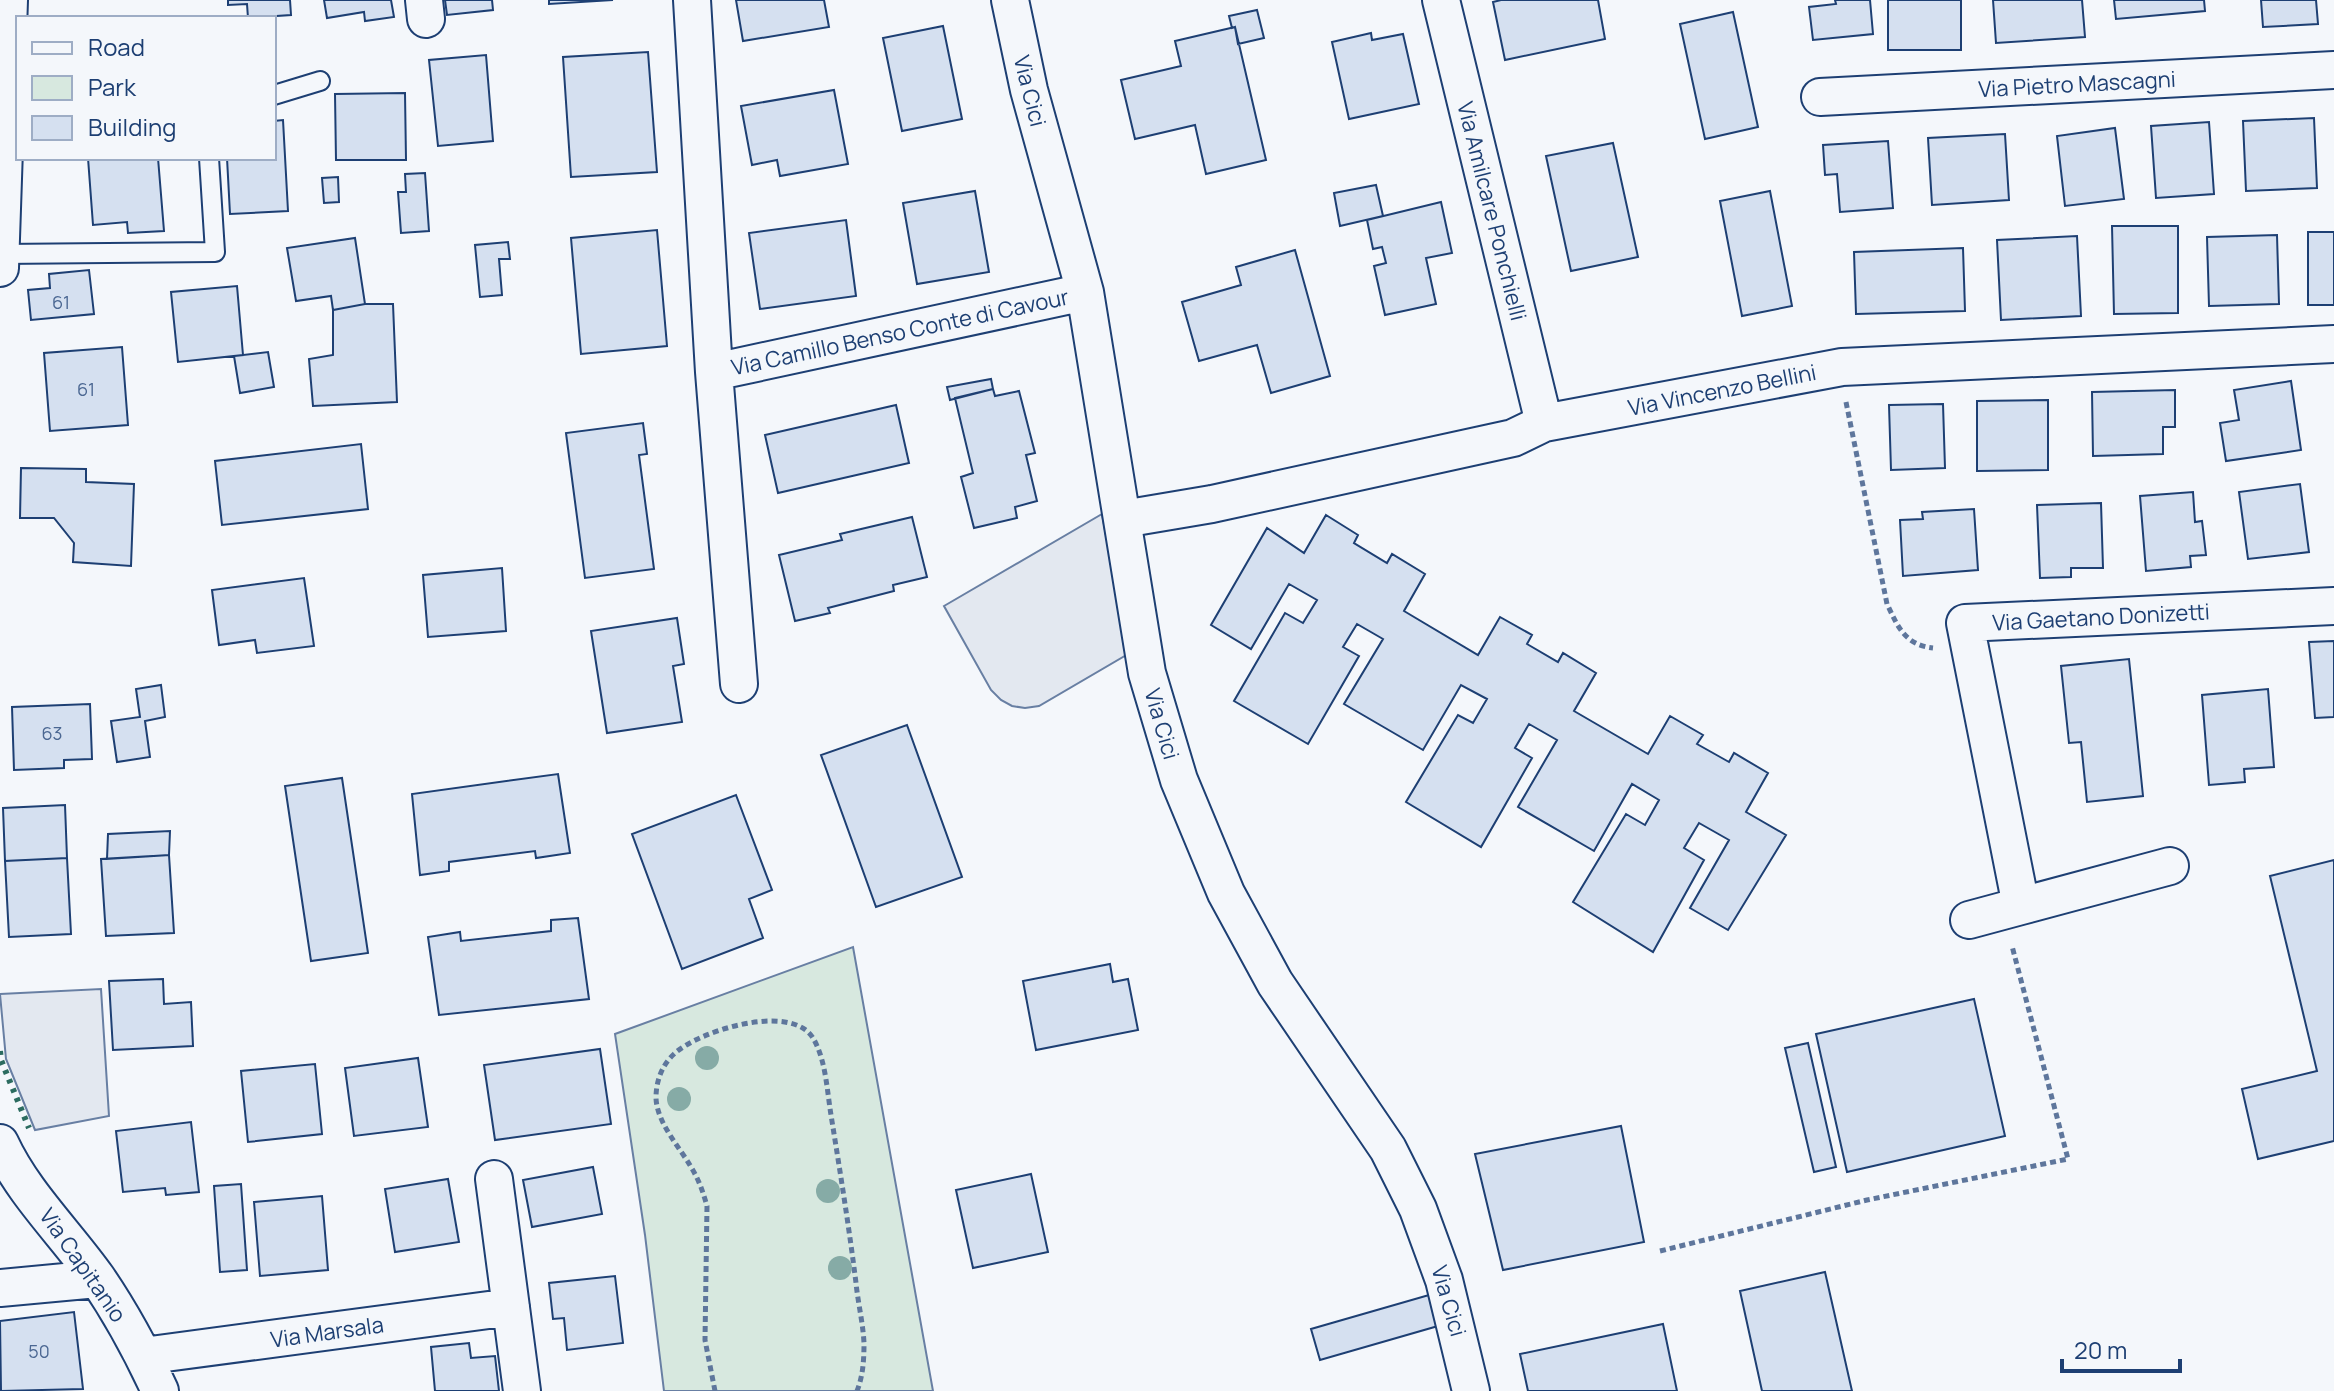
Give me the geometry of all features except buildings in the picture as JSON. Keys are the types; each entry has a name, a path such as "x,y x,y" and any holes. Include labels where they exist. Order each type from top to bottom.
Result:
{"street":[{"path":"0,268 9,0"},
{"name":"Via Camillo Benso Conte di Cavour","path":"692,0 714,372 739,684"},
{"name":"Via Cici","path":"1010,0 1029,90 1085,292 1147,673 1179,780 1226,893 1275,983 1388,1149 1418,1209 1444,1280 1471,1391"},
{"name":"Via Amilcare Ponchielli","path":"1441,0 1544,423"},
{"name":"Via Pietro Mascagni","path":"1820,97 2334,70"},
{"name":"Via Camillo Benso Conte di Cavour","path":"714,372 1085,292"},
{"name":"Via Vincenzo Bellini","path":"1123,519 1212,504 1513,438 1544,423 1842,367 2334,344"},
{"name":"Via Gaetano Donizetti","path":"2021,906 1965,623 2334,606"},
{"path":"1969,920 2170,866"},
{"name":"Via Capitanio","path":"0,1143 27,1187 97,1279 160,1391"},
{"path":"494,1179 522,1391"},
{"path":"0,1288 97,1279"},
{"name":"Via Marsala","path":"143,1356 511,1307"}],"lane":[{"path":"276,94 320,81"},
{"path":"1,254 215,252 209,160"}],"path":[{"path":"1842,367 1846,401 1887,604 1899,629 1918,646 1944,649 1970,645"},
{"path":"1660,1251 1867,1200 2068,1159 2008,933 2021,906"},
{"path":"715,1391 705,1340 707,1206 702,1186 660,1117 656,1099 657,1082 664,1065 685,1045 708,1034 771,1020 795,1024 804,1029 813,1037 822,1061 845,1196 864,1340 864,1365 857,1391"}],"green space":[{"path":"853,947 933,1391 664,1391 615,1034"}],"shaded area":[{"path":"1102,514 1128,654 1039,706 1012,706 991,690 944,606"},
{"path":"101,989 109,1116 35,1130 6,1059 0,994"}],"hedge":[{"path":"0,1051 29,1128"}]}
